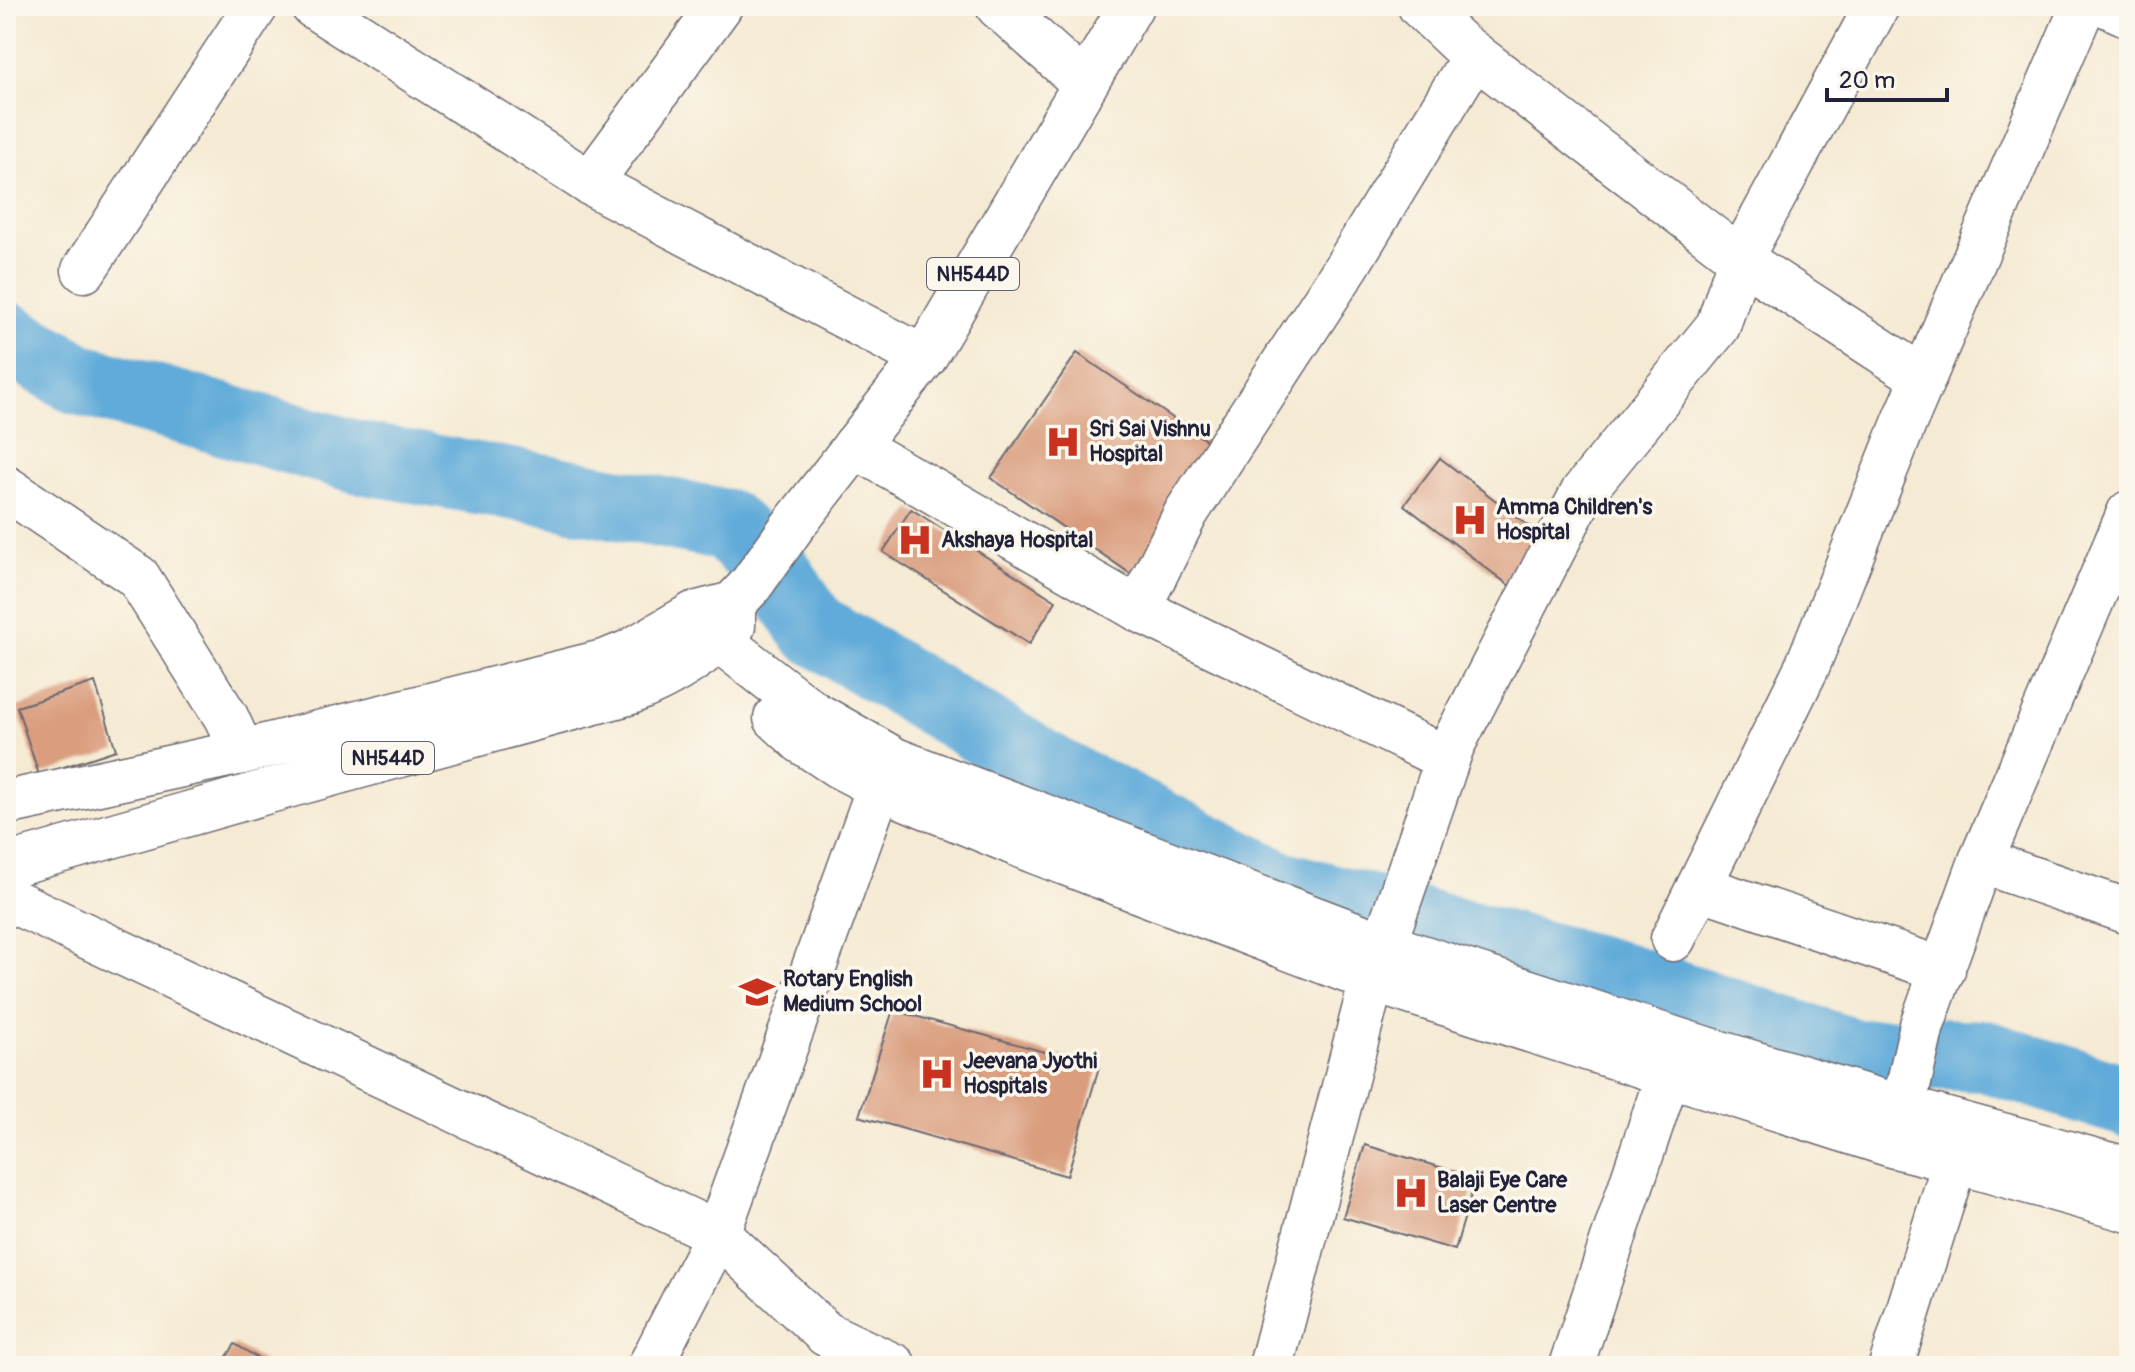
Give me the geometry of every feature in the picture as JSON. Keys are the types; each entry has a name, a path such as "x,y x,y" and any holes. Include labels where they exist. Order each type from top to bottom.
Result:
{"main road":[{"path":"84,270 256,6"},
{"path":"313,6 590,183 924,358"},
{"path":"590,183 720,6"},
{"path":"998,6 1085,84"},
{"name":"NH544D","path":"6,866 631,692 682,669 924,358 1131,6"},
{"path":"1420,6 1475,55 1740,259 1923,378"},
{"path":"1271,1366 1381,952 1447,759 1583,492 1718,326 1740,259 1877,6"},
{"path":"1673,939 1807,667 1923,378 2083,6"},
{"path":"2109,6 2129,15"},
{"path":"1138,609 1186,513 1347,266 1475,55"},
{"path":"855,446 1138,609 1447,759"},
{"path":"6,488 138,577 226,717 242,752"},
{"path":"1901,1115 1922,1025 1981,861 2129,513"},
{"path":"720,620 801,741 879,787 1029,849 1687,1043 1901,1115 1958,1143 2129,1210"},
{"path":"720,620 813,713 895,760 1381,952 1668,1074 1901,1115"},
{"name":"NH544D","path":"6,803 242,752 607,661 720,620"},
{"path":"650,1366 718,1234 879,787"},
{"path":"1981,861 2129,912"},
{"path":"1699,887 1943,970"},
{"path":"6,898 718,1234 826,1334 894,1366"},
{"path":"1571,1366 1668,1074"},
{"path":"1958,1143 2129,1170"},
{"path":"1891,1366 1958,1143"}],"building":[{"path":"1077,353 1223,452 1137,578 991,478"},
{"path":"1440,458 1555,546 1519,593 1404,505"},
{"path":"911,509 1056,601 1029,644 883,552"},
{"path":"95,682 116,750 39,775 17,707"},
{"path":"893,1010 1099,1067 1067,1176 859,1116"},
{"path":"1365,1145 1476,1178 1455,1250 1343,1217"},
{"path":"235,1344 271,1366 221,1366"}],"waterway":[{"path":"6,337 79,379 361,458 726,525 775,571 813,628 1050,770 1277,885 1622,978 1857,1056 1913,1053 1985,1056 2129,1102"}],"place":[{"name":"Sri Sai Vishnu Hospital","path":"1063,442"},
{"name":"Amma Children's Hospital","path":"1470,520"},
{"name":"Akshaya Hospital","path":"915,540"},
{"name":"Rotary English Medium School","path":"757,992"},
{"name":"Jeevana Jyothi Hospitals","path":"937,1074"},
{"name":"Balaji Eye Care Laser Centre","path":"1411,1193"}]}
